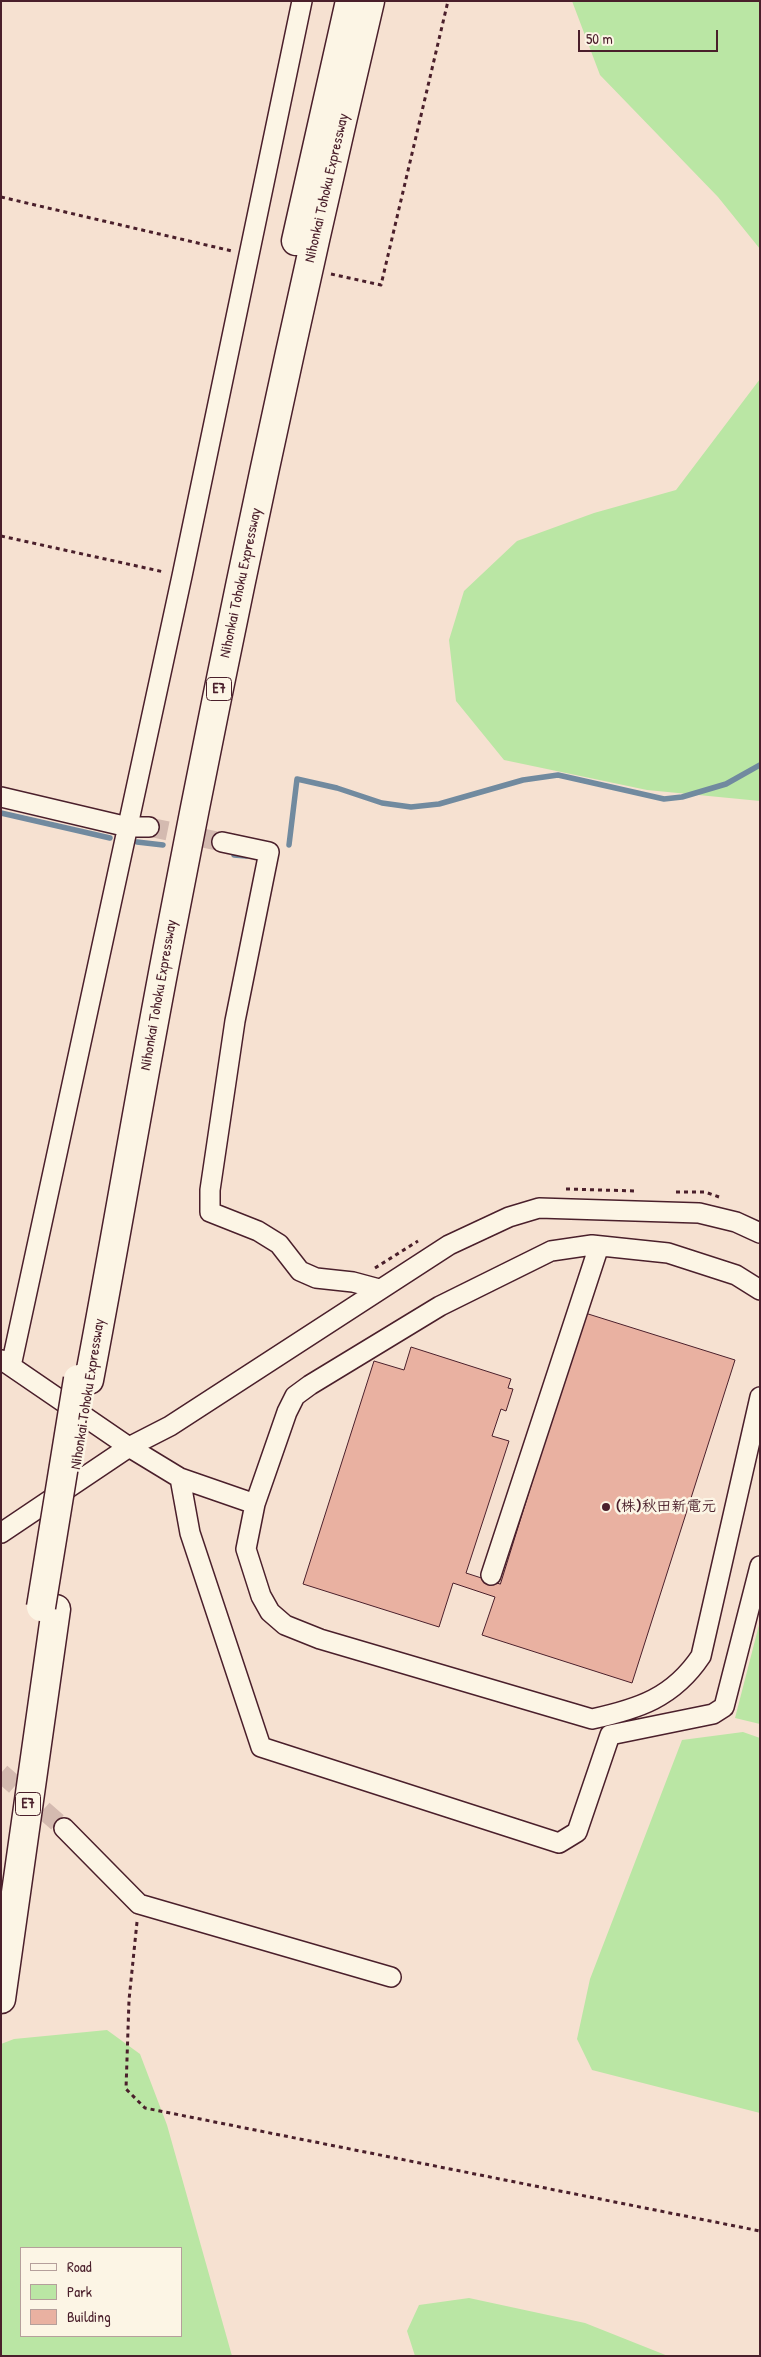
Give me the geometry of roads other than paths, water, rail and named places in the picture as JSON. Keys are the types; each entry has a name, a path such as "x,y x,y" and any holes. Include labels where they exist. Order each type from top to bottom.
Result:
{"highway":[{"name":"Nihonkai Tohoku Expressway","path":"1,1871 48,1608 111,1198 177,811 274,340 350,1"},
{"name":"Nihonkai Tohoku Expressway","path":"83,1380 238,594 288,362 370,1"},
{"name":"Nihonkai Tohoku Expressway","path":"1,1999 48,1608"}],"street":[{"path":"255,1504 180,1478 129,1447 6,1362 128,827 302,1"},
{"path":"1,798 128,827 150,827"},
{"path":"222,842 269,852 235,1021 210,1190 210,1212 258,1232 279,1244 300,1271 316,1278 353,1282 379,1289"},
{"path":"1,1533 129,1447 170,1426 449,1245 509,1218 539,1208 699,1213 736,1222 760,1232"},
{"path":"491,1576 600,1246"},
{"path":"760,1290 736,1275 668,1253 600,1246 551,1251 440,1306 310,1385 295,1396 287,1412 255,1504 246,1549 261,1596 270,1612 285,1625 320,1639 592,1719 626,1712 663,1696 692,1670 702,1656 760,1397"},
{"path":"180,1478 190,1533 261,1747 559,1843 577,1832 610,1735 713,1714 724,1707 760,1566"},
{"path":"64,1828 139,1904 391,1977"}],"waterway":[{"path":"289,845 297,779 337,788 382,803 411,807 439,804 523,780 558,775 664,799 682,797 726,784 760,765"},
{"path":"1,813 110,838"},
{"path":"137,842 163,845"},
{"path":"234,855 246,856"}],"tunnel":[{"path":"149,827 222,842"},
{"path":"1,1773 64,1828"}],"place":[{"name":"(株)秋田新電元","path":"606,1507"}]}
